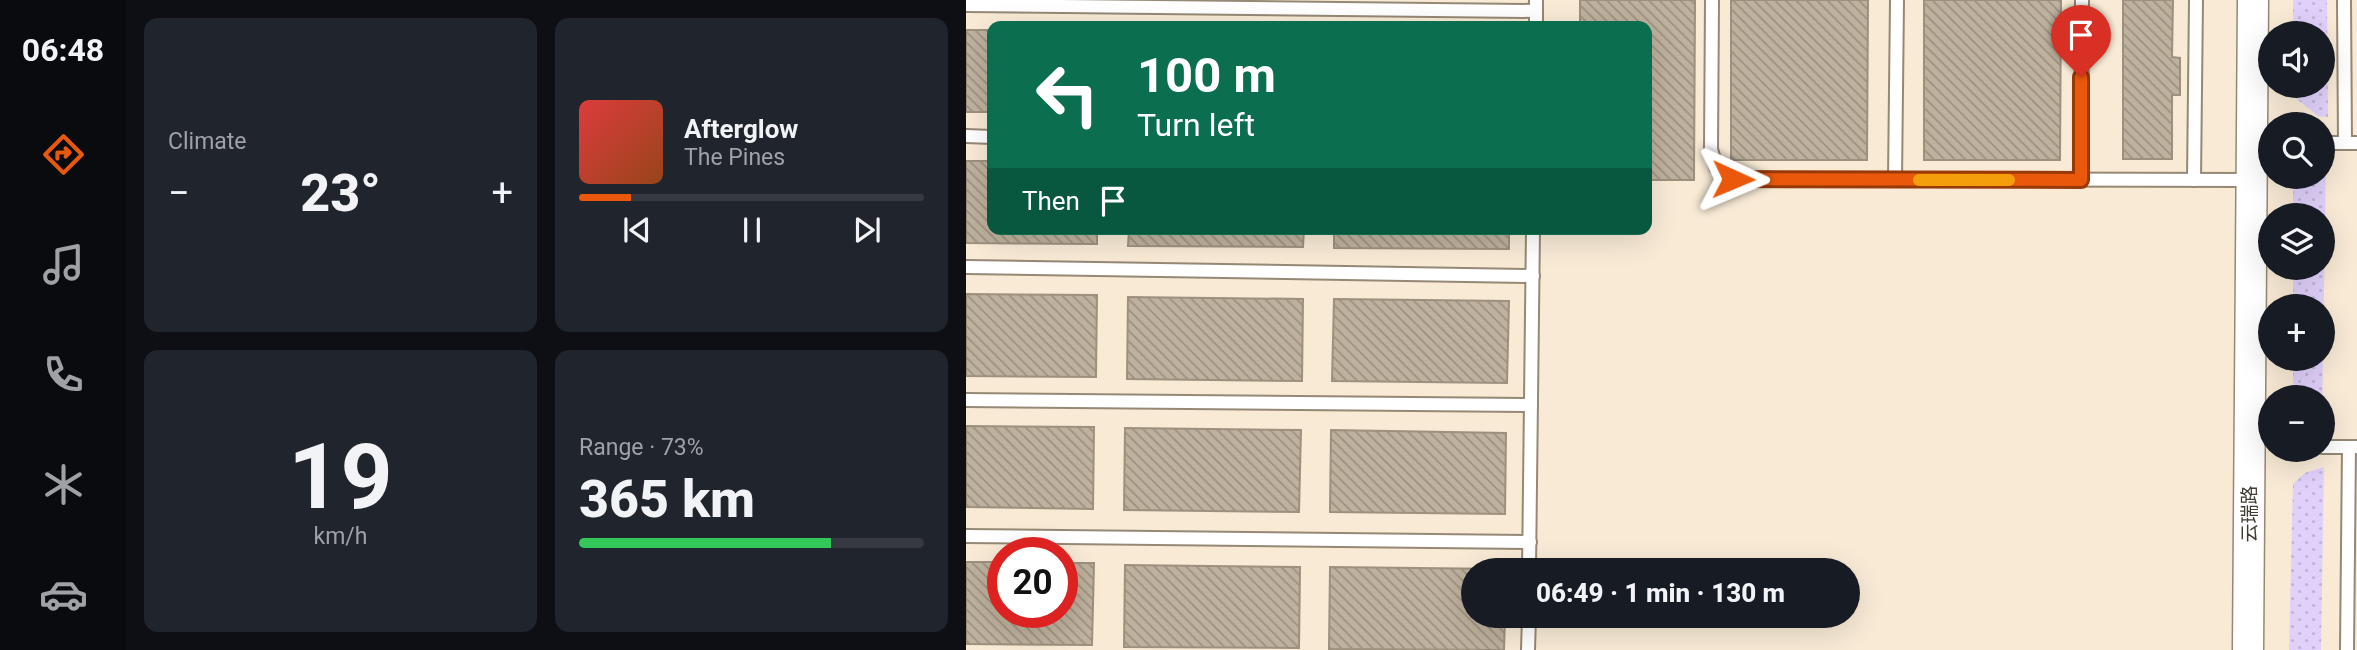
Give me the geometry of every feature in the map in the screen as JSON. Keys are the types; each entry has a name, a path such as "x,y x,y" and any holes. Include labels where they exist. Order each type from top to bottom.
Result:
{"street":[{"name":"云瑞路","path":"2248,650 2254,446 2251,180 2256,143 2253,0"}],"lane":[{"path":"1712,0 1711,149 1716,166 1733,179 2251,180"},
{"path":"1895,180 1897,0"},
{"path":"2081,180 2082,0"},
{"path":"2194,180 2196,0"},
{"path":"2344,0 2351,143"},
{"path":"966,5 1536,5"},
{"path":"966,136 987,137"},
{"path":"1529,558 1533,235"},
{"path":"966,267 1533,276"},
{"path":"966,400 1531,405"},
{"path":"2335,447 2353,447 2347,650"},
{"path":"966,536 1530,542"},
{"path":"1528,650 1529,628"}],"shaded area":[{"path":"2293,0 2327,0 2327,21 2293,21"},
{"path":"2296,98 2328,98 2328,112 2313,112"},
{"path":"2293,189 2326,189 2325,203 2293,203"},
{"path":"2293,280 2324,280 2324,294 2293,294"},
{"path":"2293,371 2323,371 2323,385 2293,385"},
{"path":"2324,467 2321,650 2289,650 2293,484 2305,473"}],"building":[{"path":"1580,0 1695,0 1694,180 1652,180 1652,21 1580,21"},
{"path":"1731,0 1868,0 1867,160 1731,160"},
{"path":"1924,0 2061,0 2060,160 1924,160"},
{"path":"2123,0 2173,0 2172,57 2180,58 2180,95 2172,95 2172,159 2123,159"},
{"path":"966,30 987,30 987,112 966,112"},
{"path":"966,161 987,161 987,235 1097,235 1097,244 966,243"},
{"path":"1129,235 1304,235 1303,247 1128,246"},
{"path":"1334,235 1509,235 1509,249 1334,248"},
{"path":"966,294 1097,295 1096,377 966,376"},
{"path":"1128,297 1303,299 1302,381 1127,379"},
{"path":"1334,299 1509,301 1507,383 1332,381"},
{"path":"966,426 1094,427 1093,509 966,507"},
{"path":"1125,428 1301,430 1299,512 1124,510"},
{"path":"1331,430 1506,433 1505,514 1330,512"},
{"path":"966,562 987,562 987,628 1078,628 1078,563 1094,563 1092,645 966,644"},
{"path":"1125,565 1300,567 1299,648 1124,647"},
{"path":"1330,567 1461,568 1461,628 1505,628 1504,650 1329,649"}],"slow traffic":[{"path":"1919,180 2009,180"}],"route":[{"path":"1733,179 2081,180 2081,77"}]}
